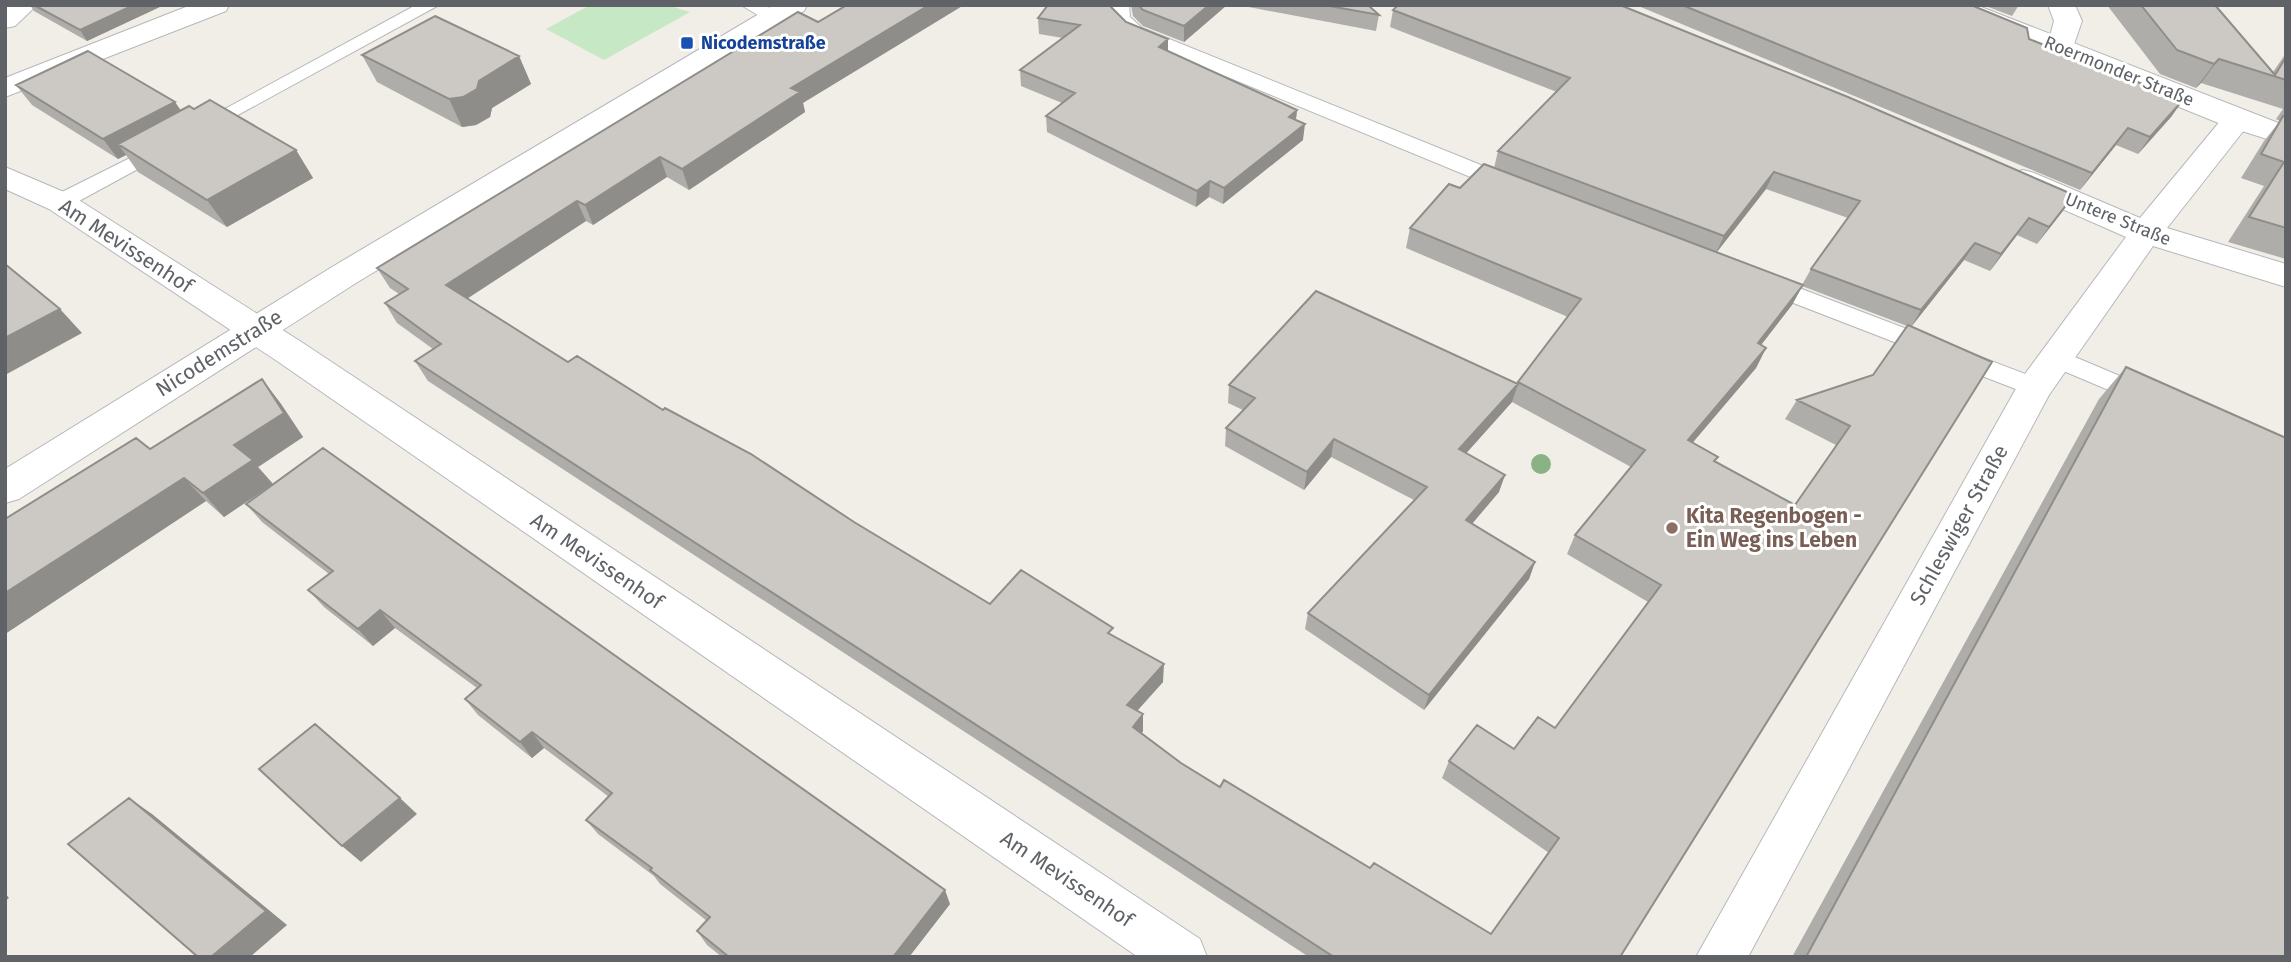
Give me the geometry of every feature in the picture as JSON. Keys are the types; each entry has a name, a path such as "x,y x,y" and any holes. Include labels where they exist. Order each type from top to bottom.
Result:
{"street":[{"path":"5,20 24,5"},
{"path":"5,88 216,5"},
{"name":"Roermonder Straße","path":"1952,5 2237,120 2286,136"},
{"path":"2060,47 2068,21 2061,5"},
{"name":"Nicodemstraße","path":"5,488 773,9"},
{"name":"Schleswiger Straße","path":"1721,957 2045,372 2146,233 2237,120"},
{"name":"Untere Straße","path":"1992,167 2146,233 2286,275"},
{"name":"Am Mevissenhof","path":"5,177 60,202 293,354 1182,957"}],"lane":[{"path":"60,202 430,5"},
{"path":"1120,5 1118,12 1122,22 1135,32 1532,194"},
{"path":"1739,273 2045,372 2167,405"}],"green space":[{"path":"590,5 667,5 690,12 604,60 546,29"}],"building":[{"path":"34,5 134,5 80,30"},
{"path":"847,5 929,5 791,88 800,92 682,169 660,157 585,205 577,201 446,285 568,362 577,356 663,410 665,408 751,454 854,522 990,604 1021,570 1113,628 1108,633 1164,664 1127,705 1143,714 1133,727 1181,763 1220,787 1224,780 1370,868 1374,863 1491,934 1559,838 1449,761 1477,725 1514,749 1538,717 1555,728 1661,585 1575,535 1645,450 1518,382 1581,299 1410,228 1449,184 1460,188 1484,164 1803,285 1758,343 1766,348 1688,440 1718,457 1714,461 1795,505 1850,426 1797,400 1873,375 1908,325 1992,362 1620,957 1334,957 415,361 441,344 385,303 408,289 377,268 798,12 818,22"},
{"path":"1048,5 1111,5 1126,22 1168,39 1159,47 1297,110 1289,117 1305,124 1224,188 1210,181 1197,191 1046,116 1075,93 1020,70 1080,25 1038,18"},
{"path":"1138,5 1209,5 1184,26 1143,10"},
{"path":"1324,5 1368,5 1379,15"},
{"path":"1398,5 1620,5 1848,97 2074,195 2049,227 2029,218 2001,254 1975,243 1921,310 1811,269 1860,201 1774,172 1724,236 1498,151 1570,78 1393,10"},
{"path":"1682,5 1971,5 2027,28 2029,39 2183,100 2150,137 2128,128 2092,173"},
{"path":"2141,5 2215,5 2275,75 2286,57 2286,80 2219,59 2214,64 2177,50"},
{"path":"435,16 519,56 479,81 477,89 463,97 449,99 362,55"},
{"path":"88,51 175,102 103,139 16,85"},
{"path":"210,100 296,150 207,200 118,144 189,106 194,109"},
{"path":"2283,116 2286,117 2286,228 2249,217 2284,162 2261,154"},
{"path":"5,264 60,309 5,338"},
{"path":"1316,291 1518,384 1459,449 1505,475 1466,520 1535,562 1429,695 1308,613 1427,487 1334,439 1307,472 1226,428 1255,398 1229,385"},
{"path":"2126,367 2286,438 2286,957 1806,957"},
{"path":"262,379 284,413 234,445 253,460 203,493 184,478 5,593 5,519 136,438 150,449"},
{"path":"323,448 945,890 893,957 729,957 697,931 710,917 650,870 652,868 586,820 612,793 532,732 520,742 465,699 481,685 380,610 358,629 308,590 333,571 246,504"},
{"path":"315,724 400,798 342,846 259,769"},
{"path":"129,798 266,911 211,957 198,957 68,844"}],"place":[{"name":"Nicodemstraße","path":"687,43"},
{"name":"Kita Regenbogen - Ein Weg ins Leben","path":"1672,528"}]}
